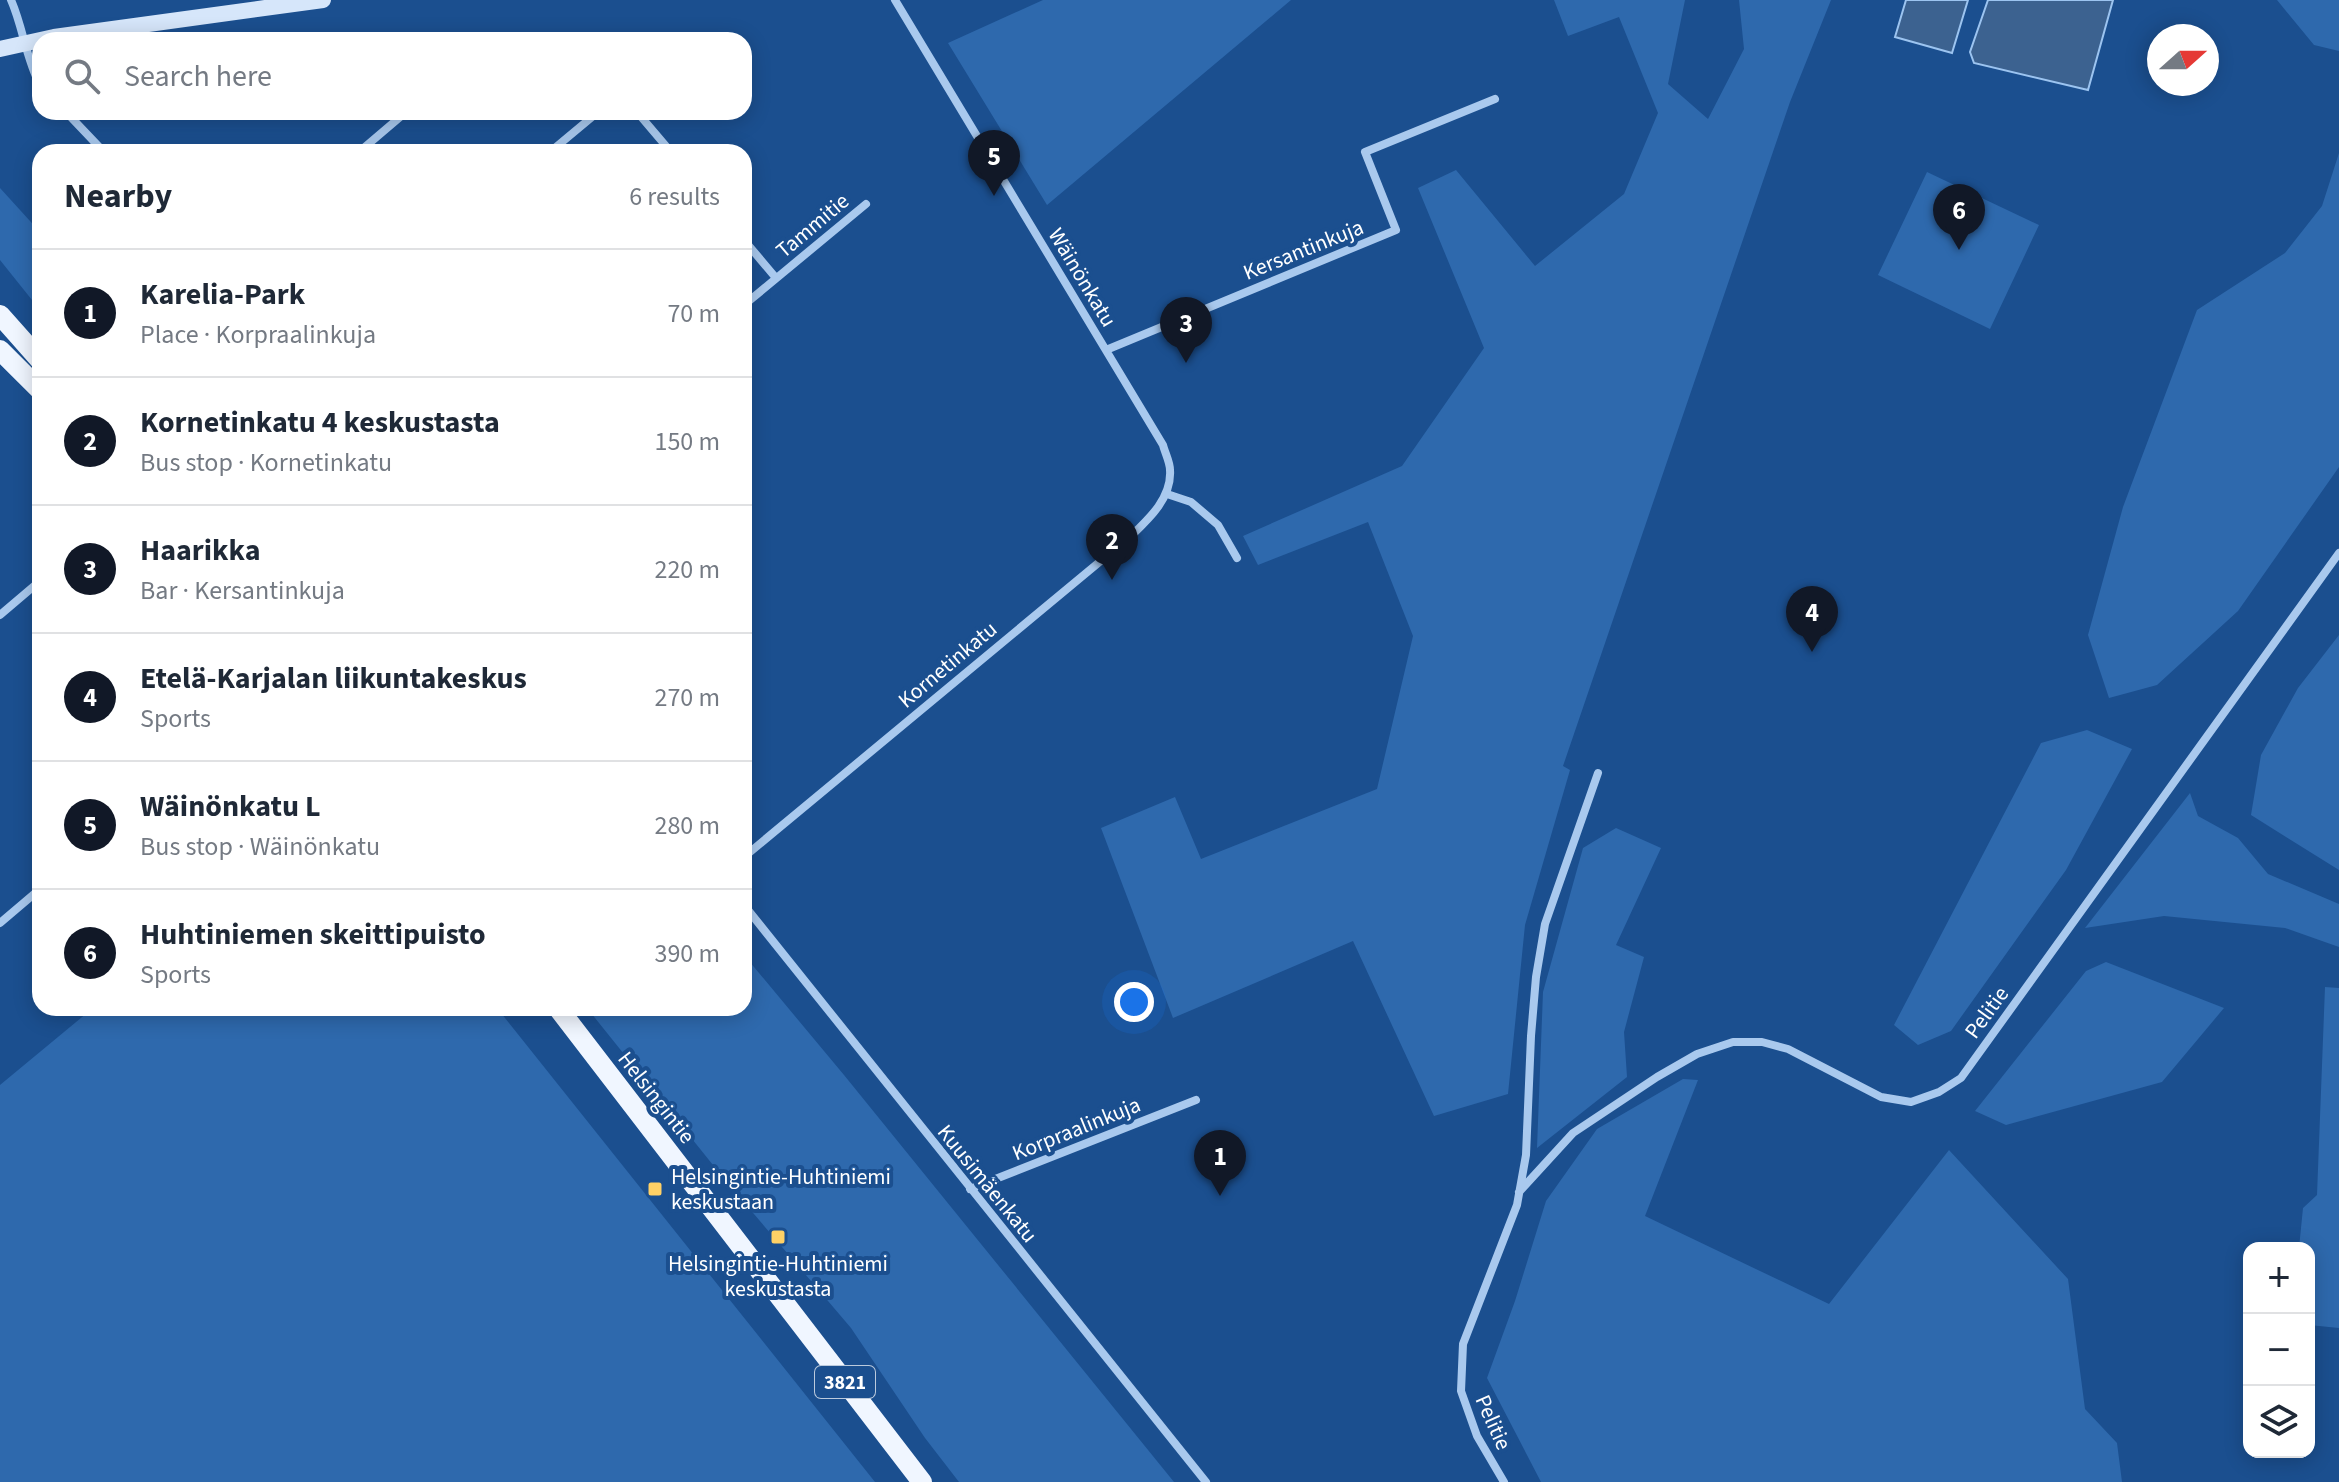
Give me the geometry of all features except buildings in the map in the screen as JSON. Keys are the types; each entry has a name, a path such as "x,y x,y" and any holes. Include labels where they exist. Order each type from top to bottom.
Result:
{"main road":[{"path":"0,315 32,351"},
{"path":"0,350 32,382"},
{"name":"Helsingintie","path":"564,1016 922,1482"}],"street":[{"path":"11,0 20,19 32,64"},
{"path":"95,32 323,0"},
{"name":"Wäinönkatu","path":"895,0 1163,445 1170,471 1167,494"},
{"path":"0,49 32,41"},
{"name":"Kersantinkuja","path":"1106,350 1396,230 1365,152 1495,99"},
{"path":"74,120 96,144"},
{"path":"368,144 397,120"},
{"path":"560,144 588,120"},
{"path":"644,120 664,144"},
{"name":"Tammitie","path":"752,298 866,204"},
{"path":"752,250 776,278"},
{"path":"1167,494 1191,502 1218,525 1237,558"},
{"name":"Kornetinkatu","path":"752,850 1132,535 1167,494"},
{"name":"Pelitie","path":"1519,1192 1573,1133 1697,1054 1733,1042 1762,1042 1788,1049 1881,1097 1911,1102 1939,1092 1961,1078 2339,553"},
{"path":"0,615 32,588"},
{"name":"Pelitie","path":"1504,1482 1477,1436 1461,1391 1463,1344 1517,1205 1526,1155 1536,977 1545,924 1598,773"},
{"path":"0,923 32,896"},
{"name":"Kuusimäenkatu","path":"752,915 1206,1482"},
{"name":"Korpraalinkuja","path":"970,1189 1196,1100"}],"shaded area":[{"path":"1043,0 1291,0 1047,205 948,43"},
{"path":"1554,0 1685,0 1668,84 1708,119 1744,49 1739,0 1831,0 1790,102 1563,766 1570,770 1525,925 1508,1094 1434,1116 1353,941 1173,1018 1101,828 1175,797 1201,859 1377,789 1413,636 1368,522 1258,565 1243,536 1402,466 1484,348 1418,188 1456,170 1535,266 1624,194 1658,113 1619,17 1568,36"},
{"path":"1906,0 1968,0 1952,53 1895,37"},
{"path":"1988,0 2113,0 2088,90 1974,63 1970,52"},
{"path":"2277,0 2339,0 2339,51 2314,45"},
{"path":"2339,153 2339,467 2238,611 2157,685 2109,698 2088,635 2123,507 2197,310 2285,253 2322,206"},
{"path":"1927,172 2039,225 1990,329 1878,275"},
{"path":"0,188 32,223 32,300 0,260"},
{"path":"2339,635 2339,870 2251,815 2261,755 2298,688"},
{"path":"2087,730 2132,749 2066,870 1951,1031 1918,1045 1894,1025 2041,743"},
{"path":"2190,793 2198,816 2238,838 2268,874 2339,904 2339,947 2285,928 2164,916 2085,928"},
{"path":"1616,828 1661,848 1616,945 1644,957 1624,1032 1627,1077 1537,1148 1543,992 1583,848"},
{"path":"2106,962 2224,1008 2162,1082 2006,1125 1975,1111 2086,971"},
{"path":"752,965 1174,1482 959,1482 925,1438 851,1328 725,1180 593,1016 752,1016"},
{"path":"2325,987 2339,988 2339,1328 2315,1326 2315,1242 2300,1242 2303,1208 2317,1195"},
{"path":"83,1016 503,1016 875,1482 0,1482 0,1085"},
{"path":"1683,1079 1698,1080 1645,1216 1829,1304 1949,1150 2068,1279 2085,1409 2117,1443 2122,1482 1541,1482 1487,1378 1546,1201 1597,1129"}],"place":[{"name":"Wäinönkatu L","path":"994,196"},
{"name":"Huhtiniemen skeittipuisto","path":"1959,250"},
{"name":"Haarikka","path":"1186,363"},
{"name":"Kornetinkatu 4 keskustasta","path":"1112,580"},
{"name":"Etelä-Karjalan liikuntakeskus","path":"1812,652"},
{"name":"Helsingintie-Huhtiniemi keskustaan","path":"655,1189"},
{"name":"Karelia-Park","path":"1220,1196"},
{"name":"Helsingintie-Huhtiniemi keskustasta","path":"778,1237"}]}
